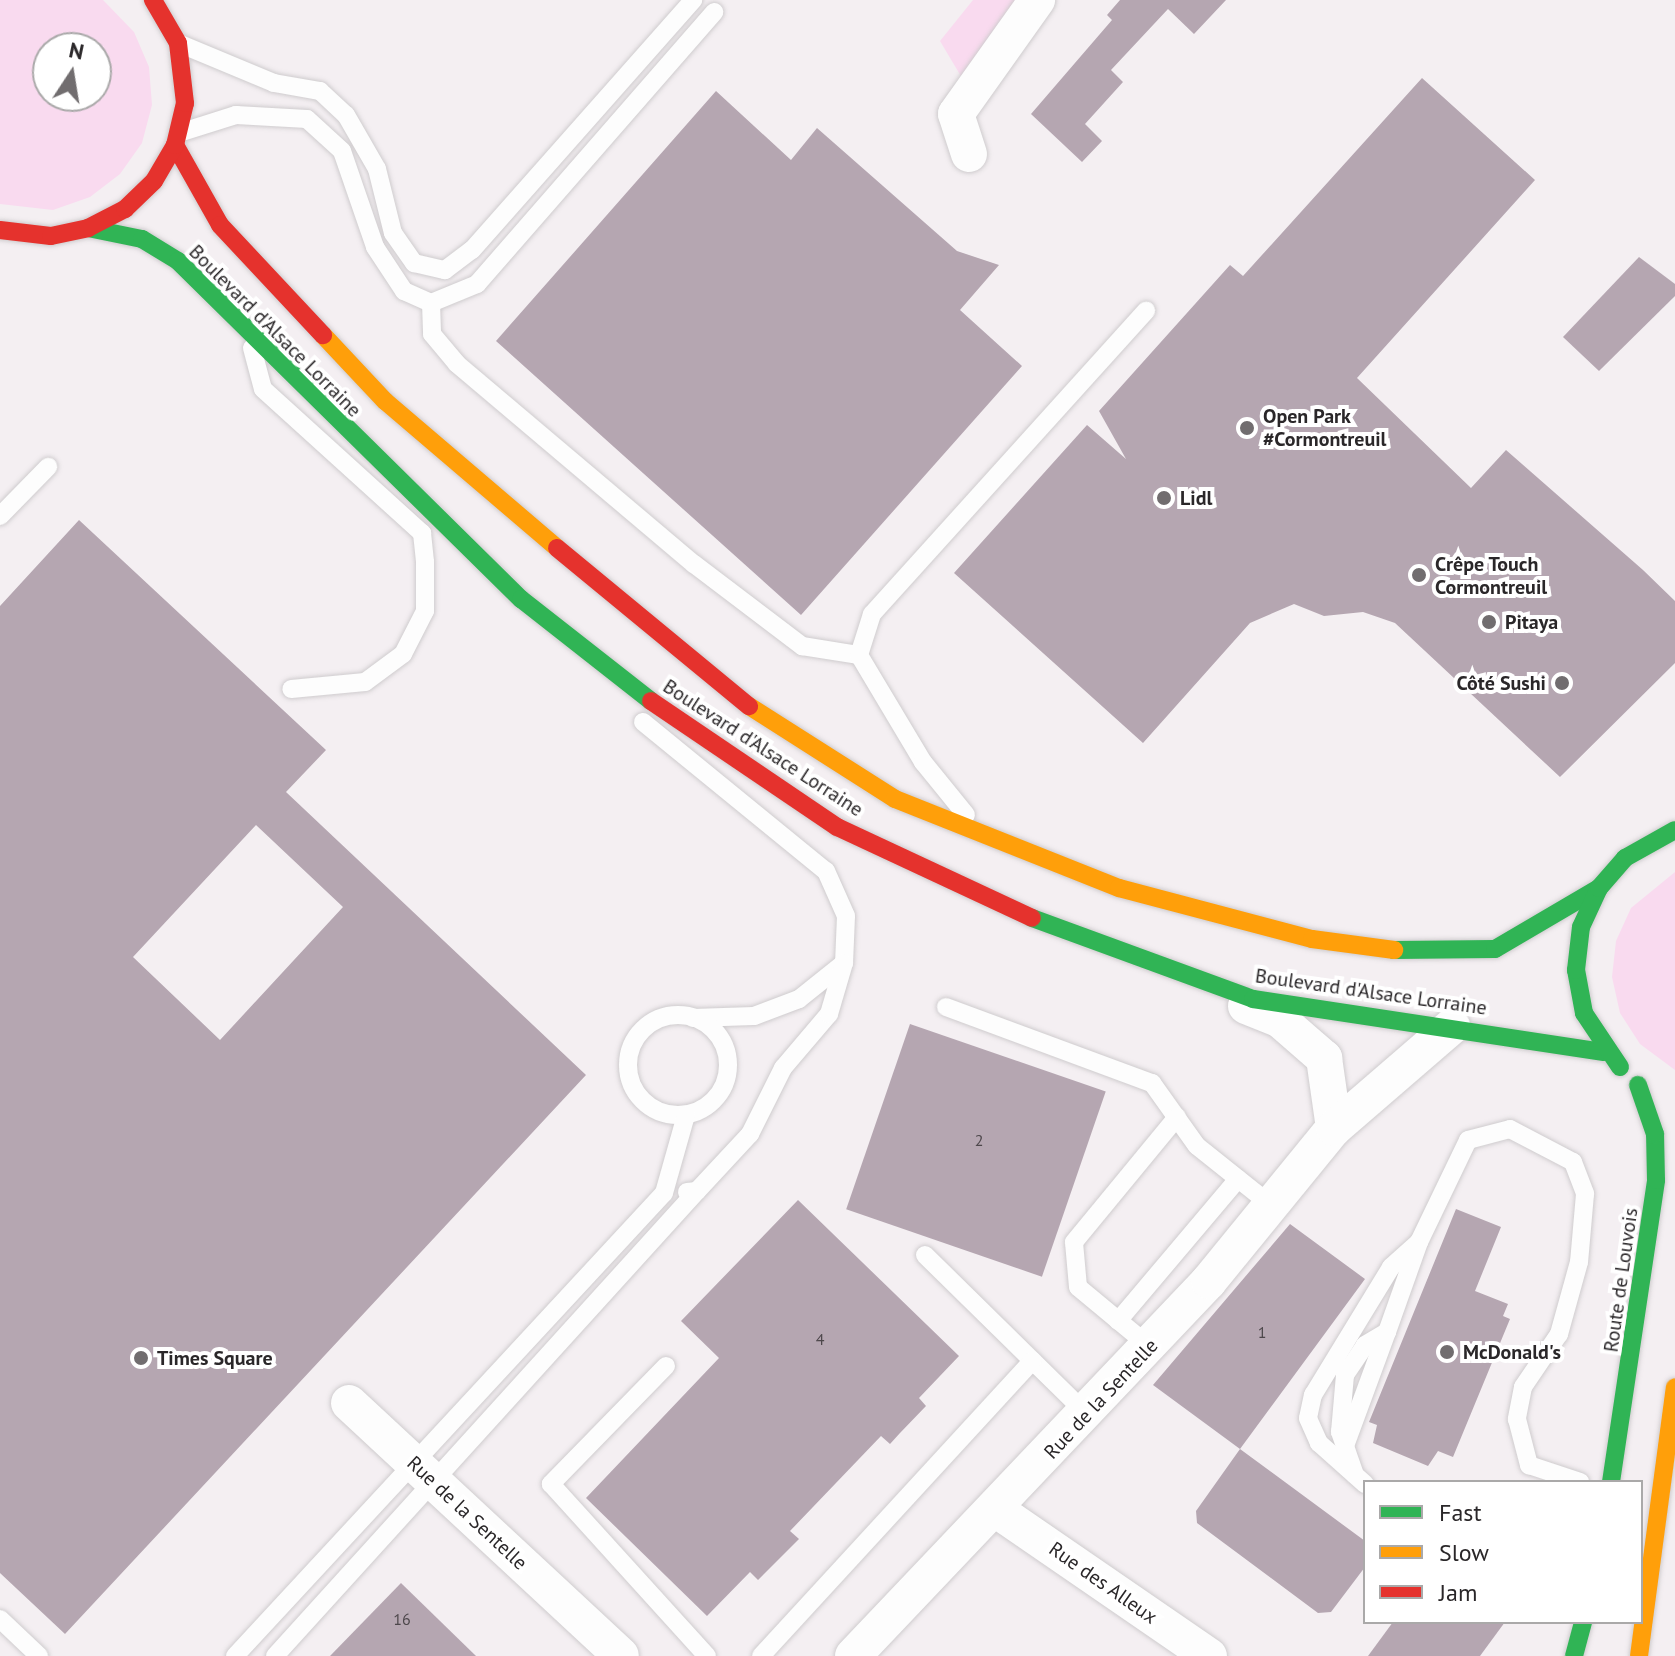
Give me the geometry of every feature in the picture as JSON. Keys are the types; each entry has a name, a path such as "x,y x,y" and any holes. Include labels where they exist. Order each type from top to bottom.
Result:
{"main road":[{"path":"0,230 51,236 88,228 125,209 154,181 177,139 185,73 168,16"},
{"name":"Boulevard d'Alsace Lorraine","path":"177,139 191,184 264,272 385,401 560,556 723,690 842,768 988,842 1119,888 1312,939 1422,954 1495,949 1599,888"},
{"name":"Boulevard d'Alsace Lorraine","path":"88,228 142,239 178,261 350,439 542,616 678,723 837,827 1089,945 1253,999 1452,1026 1604,1052"},
{"path":"1663,1097 1638,1085 1604,1052 1584,1013 1576,970 1581,927 1599,888 1625,858 1675,830"},
{"name":"Route de Louvois","path":"1611,1480 1656,1180 1655,1134 1638,1085"},
{"path":"1639,1656 1674,1394"},
{"path":"1574,1656 1582,1624"}],"street":[{"path":"969,154 956,114 1037,0"},
{"path":"1089,945 1279,1019 1324,1058 1334,1128"},
{"name":"Rue de la Sentelle","path":"853,1656 998,1511 1149,1346 1334,1128 1452,1026"},
{"name":"Rue de la Sentelle","path":"349,1403 621,1656"},
{"name":"Rue des Alleux","path":"998,1511 1209,1656"}],"lane":[{"path":"168,16 274,83 320,91 346,115 377,169 393,233 414,263 445,270 472,250 693,0"},
{"path":"177,139 236,115 307,119 342,151 375,247 404,291 431,303 477,284 714,12"},
{"path":"431,303 432,334 457,364 694,564 802,646 859,655"},
{"path":"988,842 923,762 859,655 872,614 1146,311"},
{"path":"247,330 263,389 422,533 425,611 403,654 365,682 291,689"},
{"path":"0,516 48,467"},
{"path":"235,1656 423,1472 750,1134 783,1068 829,1014 844,963 846,916 826,871 612,694 542,616"},
{"path":"686,1115 640,1098 628,1069 646,1027 693,1018 754,1016 799,999 844,963"},
{"path":"946,1007 1152,1083 1197,1146 1271,1205"},
{"path":"275,1656 423,1472 664,1193 686,1115 714,1099 728,1069 719,1037 693,1018"},
{"path":"1149,1346 1078,1287 1074,1242 1177,1117"},
{"path":"1345,1446 1419,1242 1468,1140 1478,1134 1510,1129 1573,1162 1585,1194 1579,1262 1559,1334 1523,1387 1517,1419 1529,1465 1547,1480"},
{"path":"1118,1321 1238,1179"},
{"path":"664,1193 697,1191"},
{"path":"1360,1481 1319,1443 1308,1418 1313,1395 1391,1267 1419,1242"},
{"path":"925,1255 1087,1414"},
{"path":"1360,1481 1345,1446 1339,1405 1345,1375 1365,1345 1387,1332"},
{"path":"761,1656 1032,1361"},
{"path":"666,1366 551,1484 707,1656"},
{"path":"0,1619 39,1656"}],"shaded area":[{"path":"0,0 103,0 134,32 149,67 152,105 142,143 120,174 90,197 53,210 0,204"},
{"path":"973,0 1026,0 965,83 940,41"},
{"path":"1675,872 1675,1070 1640,1044 1620,1013 1612,977 1616,941 1631,908"}],"building":[{"path":"1120,0 1226,0 1194,34 1168,9 1111,70 1123,82 1085,124 1102,141 1082,162 1031,114 1112,20 1107,15"},
{"name":"Open Park #Cormontreuil","path":"1422,78 1535,180 1357,378 1471,488 1506,450 1643,570 1675,601 1675,663 1560,777 1395,623 1363,612 1324,616 1294,604 1250,623 1143,743 954,573 1087,425 1126,459 1099,411 1230,265 1243,276"},
{"path":"716,91 791,160 817,128 957,251 999,265 960,310 1022,366 801,615 496,341"},
{"path":"1639,257 1675,284 1675,296 1599,371 1563,337"},
{"path":"79,520 326,750 286,792 586,1075 65,1634 0,1573 0,606","holes":["256,825 343,907 220,1040 133,957"]},
{"path":"910,1024 1106,1091 1042,1277 846,1209"},
{"path":"798,1200 959,1356 919,1398 926,1406 890,1444 881,1436 790,1531 799,1539 758,1580 750,1572 707,1616 586,1498 719,1358 681,1321"},
{"name":"McDonald's","path":"1456,1209 1501,1227 1475,1291 1508,1304 1503,1316 1510,1319 1453,1457 1438,1451 1428,1466 1373,1443 1377,1425 1369,1422"},
{"path":"1290,1224 1365,1279 1240,1449 1153,1385"},
{"path":"1240,1449 1363,1540 1363,1570 1331,1612 1318,1613 1197,1523 1196,1511"},
{"path":"401,1583 476,1656 330,1656"},
{"path":"1392,1624 1504,1624 1480,1656 1368,1656"}],"traffic: fast":[{"path":"88,228 142,239 178,261 521,599 651,701"},
{"path":"1620,1067 1584,1013 1576,970 1581,927 1599,888 1625,858 1675,830"},
{"path":"1394,950 1495,949 1599,888"},
{"path":"1032,918 1253,999 1604,1052"},
{"path":"1611,1480 1656,1180 1655,1134 1638,1085"},
{"path":"1574,1656 1582,1624"}],"traffic: slow":[{"path":"323,335 385,401 557,548"},
{"path":"749,706 895,799 1119,888 1312,939 1394,950"},
{"path":"1639,1656 1675,1387"}],"traffic: jam":[{"path":"0,230 51,236 88,228 125,209 154,181 175,145 185,103 178,43 153,0"},
{"path":"175,145 220,225 323,335"},
{"path":"557,548 749,706"},
{"path":"651,701 837,827 1032,918"}],"place":[{"name":"Open Park #Cormontreuil","path":"1247,428"},
{"name":"Lidl","path":"1164,498"},
{"name":"Crêpe Touch Cormontreuil","path":"1419,575"},
{"name":"Pitaya","path":"1489,622"},
{"name":"Côté Sushi","path":"1562,683"},
{"name":"McDonald's","path":"1447,1352"},
{"name":"Times Square","path":"141,1358"}]}
